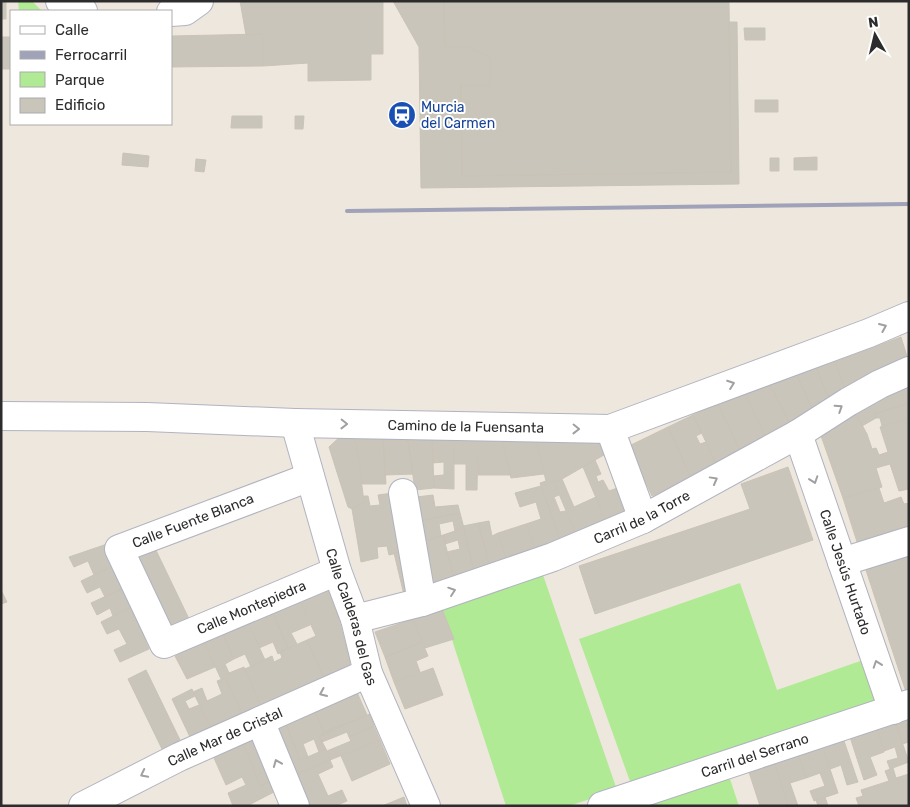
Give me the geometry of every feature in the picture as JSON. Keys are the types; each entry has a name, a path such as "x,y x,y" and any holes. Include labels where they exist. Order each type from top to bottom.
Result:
{"street":[{"path":"60,1 69,7 80,10"},
{"path":"172,12 186,11 199,1"},
{"name":"Camino de la Fuensanta","path":"1,416 147,417 295,424 610,429 869,334 909,316"},
{"name":"Carril de la Torre","path":"355,619 422,602 553,557 643,519 798,434 880,384 909,371"},
{"name":"Calle Calderas del Gas","path":"295,424 337,571 355,619 368,673 426,806"},
{"path":"610,429 643,519"},
{"name":"Calle Jesús Hurtado","path":"798,434 844,568 901,707"},
{"name":"Calle Fuente Blanca","path":"164,644 119,549 310,477"},
{"path":"403,493 422,602"},
{"path":"844,568 909,540"},
{"name":"Calle Montepiedra","path":"164,644 337,571"},
{"name":"Calle Mar de Cristal","path":"83,806 179,756 368,673"},
{"name":"Carril del Serrano","path":"602,806 901,707"},
{"path":"260,721 295,806"}],"green space":[{"path":"18,1 32,1 41,10 19,10"},
{"path":"542,572 617,790 569,806 506,806 442,609"},
{"path":"740,583 777,690 866,659 880,700 632,787 579,639"},
{"path":"729,776 739,806 637,806"}],"building":[{"path":"1,1 6,1 6,19 1,19"},
{"path":"240,1 383,1 383,54 371,54 371,80 308,81 308,63 263,66 263,34 246,35"},
{"path":"393,1 444,1 445,47 469,47 491,58 491,85 461,85 462,176 731,172 729,22 737,22 739,184 421,188 419,47"},
{"path":"444,1 729,1 731,172 462,176 461,85 491,85 491,58 469,47 445,47"},
{"path":"744,28 765,28 765,40 745,40"},
{"path":"263,34 263,66 172,67 172,36"},
{"path":"1,37 10,37 10,69 1,69"},
{"path":"755,100 778,100 778,112 755,112"},
{"path":"232,116 262,116 262,128 231,128"},
{"path":"295,116 304,116 303,129 295,129"},
{"path":"123,153 149,156 148,167 122,165"},
{"path":"817,157 817,170 794,170 794,158"},
{"path":"770,158 779,158 779,171 770,171"},
{"path":"196,159 206,160 204,172 195,171"},
{"path":"901,337 909,363 848,397 835,362"},
{"path":"835,362 848,397 832,405 816,368"},
{"path":"816,368 832,405 815,414 796,374"},
{"path":"796,374 815,414 792,427 769,384"},
{"path":"909,383 909,403 874,414 876,418 862,426 851,405"},
{"path":"769,384 792,427 767,440 745,393"},
{"path":"745,393 767,440 741,453 718,404"},
{"path":"909,403 909,418 882,426 880,418 876,418 874,414"},
{"path":"718,404 741,453 717,465 693,415"},
{"path":"856,414 867,434 872,449 876,448 879,455 888,452 880,427 909,418 909,489 899,491 890,464 876,468 882,487 843,498 820,433"},
{"path":"693,415 702,433 696,436 700,444 706,442 717,465 691,478 668,427"},
{"path":"668,427 691,478 652,496 629,446"},
{"path":"355,433 383,434 386,484 362,484"},
{"path":"355,433 364,502 352,509 348,507 329,447 343,434"},
{"path":"383,434 407,434 413,474 385,475"},
{"path":"407,434 432,434 434,488 415,490"},
{"path":"432,434 454,435 454,489 434,488 433,476 444,475 444,462 433,463"},
{"path":"454,435 478,435 477,490 466,490 466,464 454,464"},
{"path":"478,435 501,435 511,475 478,475"},
{"path":"501,435 535,436 544,474 511,478"},
{"path":"535,436 603,437 609,452 562,479 541,486 540,483 546,481"},
{"path":"595,460 601,474 596,476 598,482 603,480 609,491 623,486 634,513 607,524 583,467"},
{"path":"788,467 813,540 595,614 579,566 750,509 741,484"},
{"path":"562,479 574,507 596,497 607,524 577,537 554,482"},
{"path":"554,482 559,495 554,497 560,512 566,511 577,537 561,542 541,486"},
{"path":"541,486 561,542 535,551 526,524 541,519 536,502 520,507 515,493"},
{"path":"879,488 884,503 901,497 904,504 909,503 909,533 859,548 843,498"},
{"path":"400,492 410,550 389,555 387,546 377,547 378,558 361,562 352,509 364,502 364,496 368,496 370,506 380,505 378,495"},
{"path":"433,495 435,507 458,505 460,513 412,522 408,498"},
{"path":"460,513 464,528 455,531 453,521 439,524 441,536 416,544 412,522"},
{"path":"489,521 492,536 498,533 507,560 490,566 478,523"},
{"path":"478,523 490,566 474,572 463,526"},
{"path":"526,524 535,551 507,560 498,533"},
{"path":"464,528 474,572 454,578 447,552 460,549 458,540 445,544 443,535"},
{"path":"443,535 454,578 425,588 416,544"},
{"path":"110,543 119,563 94,575 88,561 74,567 69,557"},
{"path":"153,544 190,621 168,631 130,552"},
{"path":"909,549 909,694 907,695 864,564"},
{"path":"410,550 416,591 404,595 394,553"},
{"path":"119,563 130,585 105,597 100,587 87,593 81,581"},
{"path":"130,585 139,603 113,616 110,608 97,615 91,603"},
{"path":"330,585 350,662 349,667 324,678 307,640 316,636 299,599"},
{"path":"1,590 7,602 1,604"},
{"path":"299,599 310,625 291,633 297,644 288,649 272,611"},
{"path":"139,603 155,635 145,640 149,649 120,662 114,650 127,644 119,629 107,634 101,622"},
{"path":"442,609 454,639 425,648 413,619"},
{"path":"272,611 288,649 278,654 273,642 259,648 248,622"},
{"path":"413,619 422,642 385,657 375,632"},
{"path":"248,622 265,660 251,667 245,654 234,659 223,634"},
{"path":"223,634 234,659 225,664 229,673 224,675 225,678 221,679 204,642"},
{"path":"307,640 324,678 261,706 245,669 272,656 274,662 282,658 280,652"},
{"path":"204,642 215,667 187,679 175,656"},
{"path":"422,642 428,656 416,661 420,672 394,682 385,657"},
{"path":"244,667 261,706 242,714 224,675"},
{"path":"433,668 443,695 405,709 394,682"},
{"path":"146,670 181,742 163,751 128,679"},
{"path":"225,678 242,714 211,728 193,692 202,688 207,701 222,694 217,681"},
{"path":"192,689 195,696 185,701 189,709 199,705 211,728 190,737 172,699"},
{"path":"356,690 367,715 324,734 314,708"},
{"path":"314,708 324,734 319,736 326,749 319,752 314,739 303,744 308,757 300,760 285,722"},
{"path":"370,714 374,726 349,737 347,732 322,742 319,736 331,729"},
{"path":"909,714 909,742 902,744 894,719"},
{"path":"894,719 909,762 890,769 887,761 898,758 895,747 884,751 876,725"},
{"path":"285,722 300,760 284,767 269,729"},
{"path":"876,725 884,752 870,757 877,775 864,780 849,734"},
{"path":"374,726 380,740 330,760 327,751 351,741 349,737"},
{"path":"262,737 279,778 260,786 244,744"},
{"path":"843,738 858,782 847,785 841,765 830,769 822,745"},
{"path":"380,740 390,764 352,781 341,756"},
{"path":"244,744 260,786 279,778 286,793 276,798 274,792 247,806 233,806 228,793 246,785 242,777 226,785 214,758"},
{"path":"822,745 838,793 814,801 810,791 825,786 820,773 806,778 798,753"},
{"path":"326,749 330,760 289,777 284,767"},
{"path":"798,753 806,778 790,783 798,806 788,806 774,761"},
{"path":"330,760 333,767 318,774 328,796 342,790 347,801 335,806 302,806 289,777"},
{"path":"774,761 788,806 760,806 748,769"},
{"path":"893,768 896,778 909,774 909,806 859,806 856,798 863,796 861,790 889,781 885,771"},
{"path":"404,797 407,806 382,806"},
{"path":"825,797 828,806 818,806 816,800"}],"railway":[{"path":"347,211 909,204"}],"place":[{"name":"Murcia del Carmen","path":"402,115"}]}
